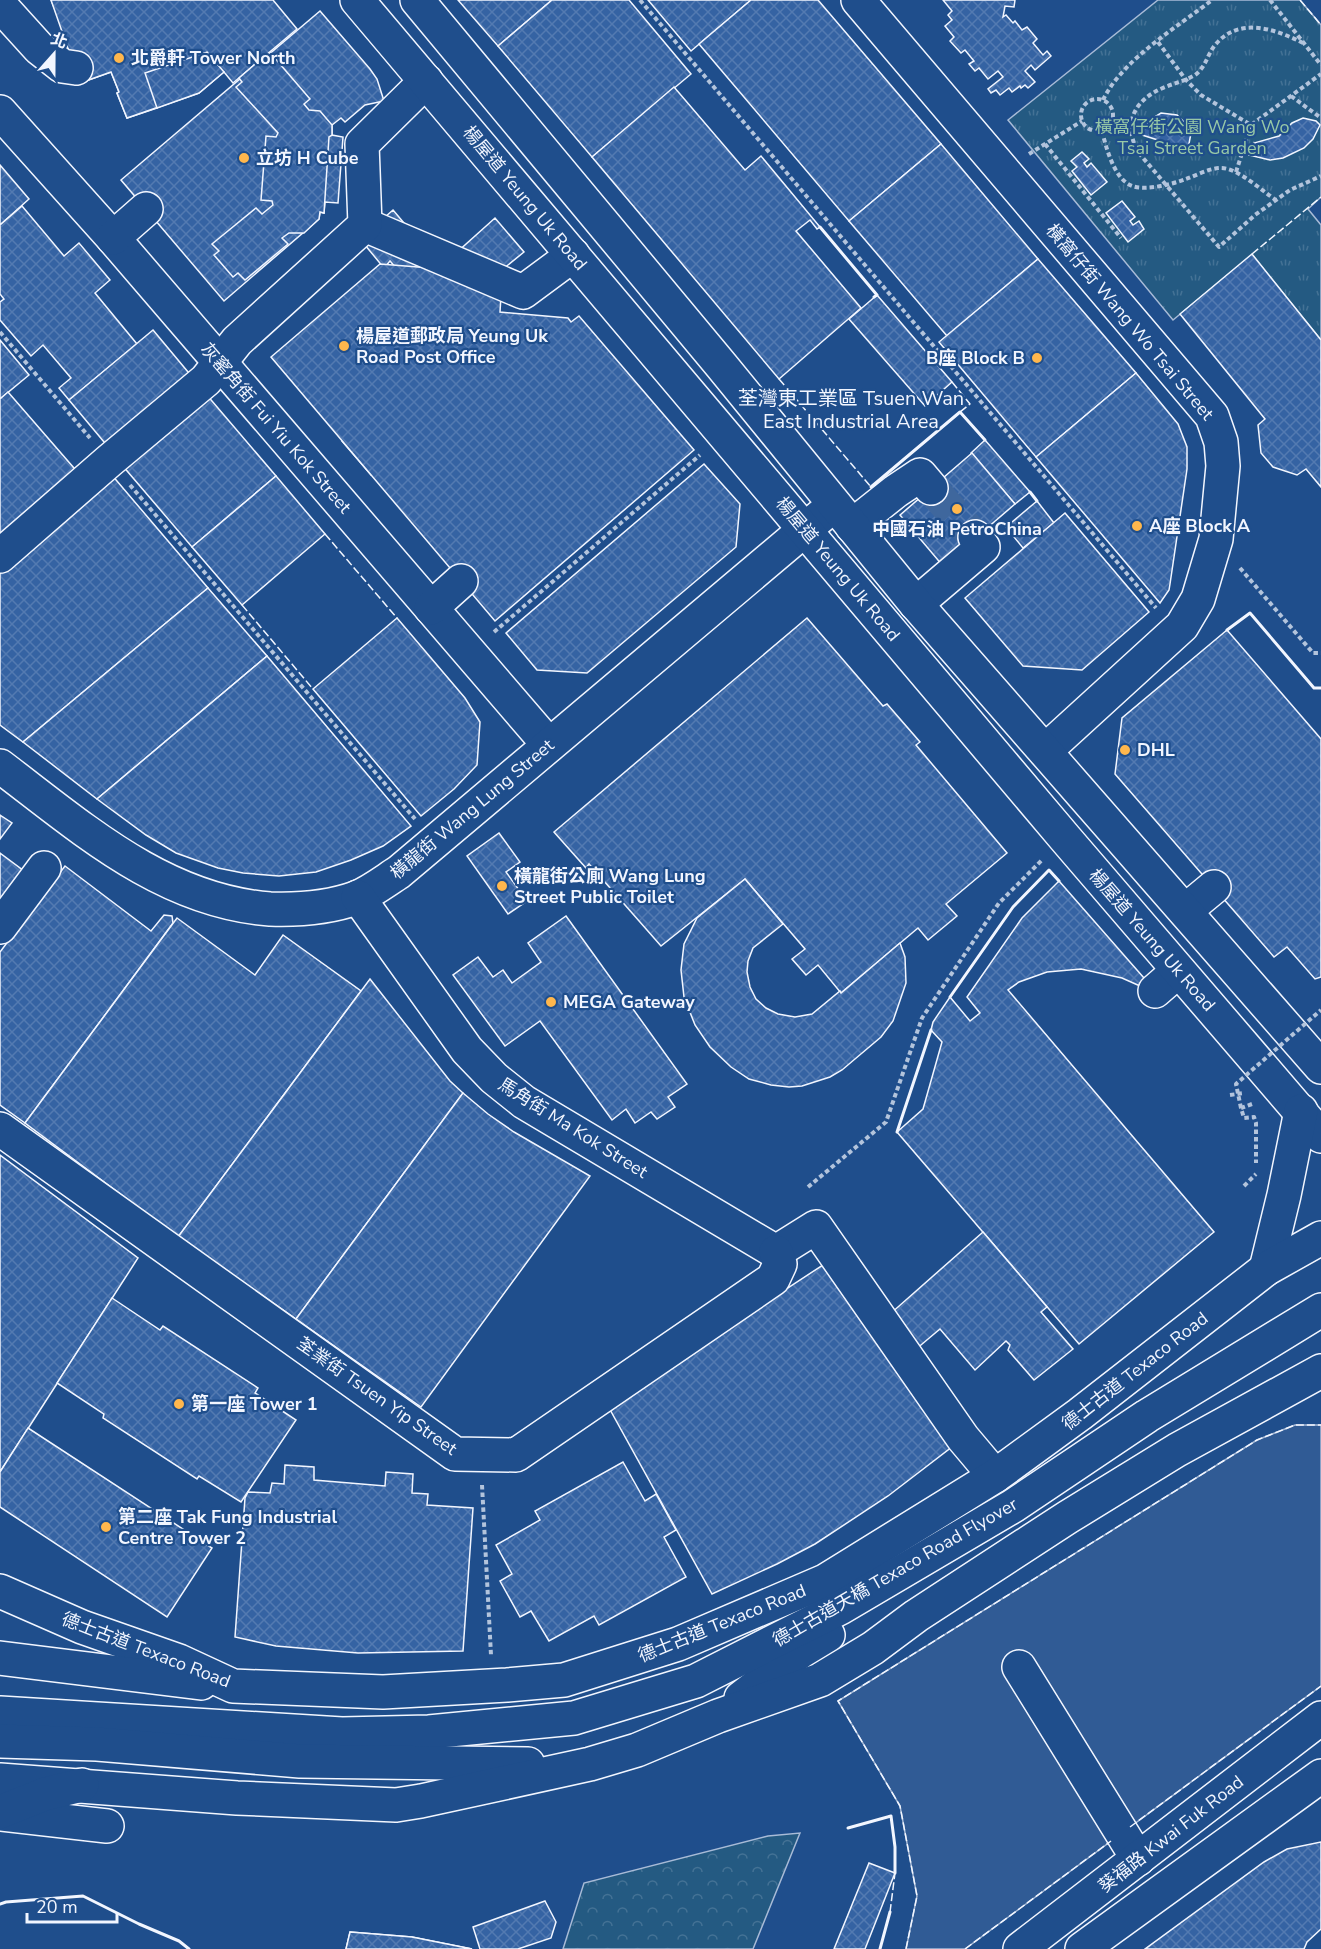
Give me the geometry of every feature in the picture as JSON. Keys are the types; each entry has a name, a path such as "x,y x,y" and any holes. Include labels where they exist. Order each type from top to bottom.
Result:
{"main road":[{"name":"楊屋道 Yeung Uk Road","path":"357,0 804,530 1167,981 1301,1111 1321,1136"},
{"name":"楊屋道 Yeung Uk Road","path":"417,0 721,365 916,604 1185,911 1308,1039 1321,1066"},
{"name":"橫窩仔街 Wang Wo Tsai Street","path":"858,0 1212,416 1221,442 1223,466 1216,539 1198,599 1182,626 1045,751"},
{"path":"0,5 39,48 62,66 76,68"},
{"path":"0,556 109,461 206,381 237,341 365,225 362,144 426,81"},
{"name":"灰窰角街 Fui Yiu Kok Street","path":"0,112 113,238 549,746"},
{"path":"113,238 146,209"},
{"path":"365,225 523,292 573,255"},
{"name":"橫龍街 Wang Lung Street","path":"0,766 118,854 154,875 202,895 255,908 303,910 336,904 358,897 399,872 804,530 843,516 896,491 920,475 931,488"},
{"path":"916,604 983,548 975,537"},
{"path":"431,608 461,581"},
{"path":"0,927 44,868"},
{"path":"1185,911 1214,888"},
{"name":"馬角街 Ma Kok Street","path":"358,897 467,1050 494,1078 524,1102 776,1252"},
{"path":"1266,1269 1301,1111"},
{"name":"荃業街 Tsuen Yip Street","path":"0,1129 455,1454 516,1455 773,1279 780,1264 776,1252"},
{"path":"776,1252 816,1227 963,1438 995,1476"},
{"name":"德士古道 Texaco Road","path":"0,1592 82,1627 179,1661 233,1686 383,1692 564,1680 678,1644 825,1581 995,1476 1080,1414 1266,1269 1321,1238"},
{"name":"德士古道天橋 Texaco Road Flyover","path":"718,1716 801,1652 1024,1522 1153,1425 1321,1310"},
{"name":"德士古道天橋 Texaco Road Flyover","path":"429,1732 574,1718 696,1680 840,1608 1153,1425 1321,1334"},
{"path":"0,1780 237,1798 396,1805 421,1802 590,1764 637,1750 718,1716 820,1680 873,1648 916,1616 1177,1450 1321,1372"},
{"path":"0,1658 233,1686"},
{"path":"1019,1667 1138,1858"},
{"path":"0,1713 342,1734 429,1732 564,1680"},
{"name":"葵福路 Kwai Fuk Road","path":"1020,1949 1321,1718"},
{"path":"0,1741 97,1744 300,1761 590,1764"},
{"path":"1082,1949 1321,1776"},
{"path":"0,1813 45,1794 82,1785"},
{"path":"0,1813 107,1826"}],"path":[{"path":"640,0 1160,613"},
{"path":"1103,100 1125,67 1212,0"},
{"path":"1270,0 1321,65"},
{"path":"1303,43 1268,28 1237,29 1216,43 1202,69 1186,80 1165,86 1143,99 1132,118 1130,129 1132,141 1138,152 1219,247 1255,215 1290,190 1321,176"},
{"path":"1158,42 1186,80 1201,95 1251,125"},
{"path":"1236,172 1251,125 1321,74"},
{"path":"1292,96 1321,118"},
{"path":"1094,99 1103,100 1112,109 1113,119 1102,131 1087,128 1080,114 1085,104 1094,99"},
{"path":"1024,157 1082,121"},
{"path":"1102,131 1111,162 1124,180 1132,186 1167,186 1206,171 1221,168 1236,172 1276,200"},
{"path":"1044,144 1121,238"},
{"path":"0,332 422,826"},
{"path":"488,637 707,449"},
{"path":"1234,561 1313,653 1321,652"},
{"path":"808,1186 886,1122 922,1018 999,903 1048,853"},
{"path":"1244,1186 1256,1173 1256,1123 1254,1117 1244,1118 1236,1084 1321,1010"},
{"path":"1241,1108 1253,1104"},
{"path":"481,1455 491,1657"}],"green space":[{"name":"橫窩仔街公園 Wang Wo Tsai Street Garden","path":"1158,0 1300,0 1321,25 1321,197 1308,209 1321,225 1321,340 1252,255 1173,320 1008,120"},
{"path":"800,1833 753,1949 563,1949 584,1883 768,1836"}],"shaded area":[{"path":"1295,1425 1321,1425 1321,1686 965,1949 906,1949 917,1896 900,1806 838,1701 1257,1440"}],"building":[{"name":"北爵軒 Tower North","path":"51,0 153,0 166,28 160,30 168,54 165,55 168,64 152,70 149,61 142,64 157,108 127,118 111,72 80,83 65,40 67,39"},
{"path":"51,0 273,0 297,29 233,83 224,72 199,93 127,118 111,72 80,83"},
{"path":"458,0 552,0 498,46"},
{"path":"552,0 629,0 691,74 592,157 498,46"},
{"path":"648,0 751,0 691,51"},
{"path":"751,0 818,0 941,144 849,221 699,44"},
{"path":"943,0 1015,0 1014,7 1005,6 1003,17 1006,15 1013,23 1015,21 1022,30 1027,27 1037,39 1033,43 1043,55 1047,51 1051,56 1035,70 1031,65 1025,71 1035,82 1028,88 1025,85 1021,88 1020,86 1012,92 1009,88 1000,95 996,90 991,93 988,89 1003,77 998,71 988,79 979,68 975,71 969,64 974,61 965,50 961,53 950,41 954,37 945,26 952,20 948,15 952,11"},
{"name":"立坊 H Cube","path":"320,11 370,69 377,79 384,101 365,105 345,122 341,118 332,125 332,135 343,137 338,203 325,202 324,213 320,212 319,219 224,301 121,180"},
{"path":"207,52 224,72 199,93 157,108 145,73"},
{"path":"273,56 310,99 304,104 309,110 320,111 332,125 332,135 329,137 324,213 320,212 319,219 304,233 289,233 282,238 288,244 245,280 238,273 233,277 214,255 219,251 212,244 256,208 262,214 273,205 272,201 261,200 266,136 276,137 278,133 236,87 242,82 239,78 262,58 266,62"},
{"path":"674,87 745,170 761,156 820,227 817,229 810,220 796,231 861,308 779,379 592,157"},
{"path":"1161,113 1177,115 1188,126 1191,133 1188,149 1172,149 1161,141 1142,135 1148,121"},
{"path":"1303,118 1316,121 1320,125 1313,139 1304,148 1283,158 1270,160 1249,155 1254,143 1279,136 1292,123"},
{"path":"941,144 1038,259 947,336 849,221"},
{"path":"1082,152 1089,159 1084,163 1087,167 1091,163 1107,182 1091,195 1072,171 1077,167 1071,161"},
{"path":"0,165 29,199 0,225"},
{"path":"1122,201 1135,217 1130,221 1133,225 1139,221 1144,229 1128,242 1106,213"},
{"path":"22,206 64,256 79,243 110,280 95,293 137,344 69,400 59,388 71,378 43,345 31,356 0,320 0,302 4,299 0,294 0,225"},
{"path":"393,210 436,261 446,262 495,218 524,252 487,282 485,306 476,306 474,319 485,320 482,344 468,342 468,355 481,356 479,381 469,380 468,393 479,393 476,418 470,417 469,423 476,432 484,425 507,454 473,484 429,432 434,427 431,423 420,422 416,426 421,431 371,475 342,441 371,417 377,424 384,419 385,412 379,410 381,386 391,387 392,374 382,373 384,348 397,350 398,337 385,336 387,312 397,313 398,300 387,299 389,274 395,276 397,269 390,261 384,268 360,239"},
{"path":"1252,254 1321,340 1321,487 1306,469 1297,475 1273,467 1261,453 1258,425 1265,419 1180,314"},
{"name":"B座 Block B","path":"1038,259 1136,373 1036,457 939,342"},
{"path":"380,264 481,272 501,296 500,312 568,318 571,322 579,316 694,450 495,621 271,357"},
{"path":"877,295 952,382 925,406 849,319"},
{"path":"153,330 193,378 109,448 69,400"},
{"path":"0,340 29,375 0,399"},
{"name":"A座 Block A","path":"1136,373 1178,424 1187,447 1187,469 1169,590 1160,603 1036,457"},
{"path":"8,392 80,475 0,542 0,399"},
{"path":"206,394 276,476 192,547 122,465"},
{"path":"985,440 1030,492 1015,504 971,453"},
{"name":"中國石油 PetroChina","path":"972,453 1015,504 943,566 900,515"},
{"path":"704,464 740,504 736,547 587,673 537,670 506,633"},
{"path":"111,474 208,588 23,742 0,725 0,568"},
{"path":"276,476 325,534 242,605 192,547"},
{"path":"1037,501 1054,523 1023,548 1006,527"},
{"path":"1065,513 1149,612 1082,670 1023,666 965,598"},
{"path":"208,588 267,656 97,799 23,742"},
{"path":"397,618 465,698 480,722 477,765 454,789 421,816 313,689"},
{"path":"807,618 883,706 887,704 920,742 916,745 1007,853 946,904 957,916 928,940 918,928 841,993 818,965 806,975 792,959 805,949 745,879 661,946 589,864 586,868 554,832"},
{"path":"1227,630 1321,739 1321,977 1315,979 1287,947 1274,957 1115,774 1122,718"},
{"path":"267,656 411,826 383,846 316,872 279,876 243,873 218,868 176,853 146,835 97,799"},
{"path":"0,815 12,823 0,839"},
{"name":"橫龍街公廁 Wang Lung Street Public Toilet","path":"499,833 520,862 506,872 527,901 508,914 467,856"},
{"path":"0,853 24,871 0,904"},
{"path":"65,866 151,931 164,915 172,916 173,923 25,1123 0,1105 0,952"},
{"path":"745,879 783,924 753,948 747,972 750,987 756,999 766,1008 778,1014 795,1017 812,1014 840,991 841,993 900,943 905,957 906,983 893,1021 881,1037 842,1070 830,1077 802,1086 789,1087 749,1079 731,1067 710,1047 695,1025 684,997 681,970 684,944 697,918"},
{"path":"1059,881 1158,994 1122,978 1081,969 1047,972 1019,982 1008,990 1214,1232 1079,1344 897,1132 923,1109 942,1042 931,1030 933,1022 950,997 970,1021 980,1013 967,997 1022,918"},
{"name":"MEGA Gateway","path":"566,916 687,1084 668,1097 675,1107 657,1119 651,1112 635,1123 626,1109 612,1120 540,1021 505,1046 453,975 478,957 493,977 503,970 512,983 541,962 528,943"},
{"path":"177,918 255,975 283,935 361,991 178,1237 25,1123"},
{"path":"370,979 450,1081 463,1093 296,1319 178,1237"},
{"path":"463,1093 514,1132 590,1176 421,1407 296,1319"},
{"path":"0,1155 138,1258 0,1472"},
{"path":"983,1232 1047,1307 1041,1312 1073,1349 1034,1380 1008,1350 1010,1345 1006,1341 975,1370 940,1329 915,1350 890,1314"},
{"path":"829,1261 957,1443 888,1496 815,1544 712,1594 608,1406"},
{"name":"第一座 Tower 1","path":"112,1298 160,1330 163,1326 258,1388 255,1393 296,1420 241,1502 199,1476 197,1479 103,1418 104,1414 57,1383"},
{"name":"第二座 Tak Fung Industrial Centre Tower 2","path":"28,1428 212,1548 167,1617 0,1507 0,1472"},
{"path":"623,1462 645,1501 656,1494 676,1530 664,1537 686,1577 599,1625 594,1616 549,1641 531,1611 520,1617 500,1581 512,1574 496,1545 540,1520 535,1511"},
{"path":"285,1465 314,1467 314,1480 385,1486 386,1472 413,1474 412,1493 428,1494 427,1505 473,1508 463,1651 358,1653 276,1646 235,1637 245,1498 248,1492 270,1493 272,1483 284,1484"},
{"path":"1321,1842 1321,1929 1307,1942 1304,1949 1145,1949 1264,1862 1287,1849"},
{"path":"869,1863 895,1873 865,1949 834,1949"},
{"path":"545,1901 556,1922 551,1938 518,1949 480,1949 473,1927"},
{"path":"350,1932 412,1937 472,1949 346,1949"},
{"path":"350,1932 412,1937 472,1949 346,1949"}],"tunnel":[{"path":"931,488 975,537"}],"fence":[{"path":"1300,0 1321,25"},
{"path":"1252,254 1321,197"},
{"path":"779,379 871,487"},
{"path":"952,382 970,404 960,412"},
{"path":"325,534 397,618"},
{"path":"242,605 313,689"},
{"path":"906,1949 917,1896 900,1806 838,1701 1257,1440 1295,1425 1321,1425"},
{"path":"1130,1827 1321,1686"},
{"path":"965,1949 1111,1841"},
{"path":"890,1912 895,1873"}],"wall":[{"path":"820,227 877,295 874,297"},
{"path":"871,487 960,412 985,440"},
{"path":"1030,492 1037,501"},
{"path":"1227,630 1250,613 1314,688 1321,688"},
{"path":"950,997 1013,907 1049,870 1059,881"},
{"path":"897,1132 931,1030"},
{"path":"848,1828 891,1816 895,1847 895,1873"},
{"path":"0,1904 83,1896 179,1941 189,1949"},
{"path":"880,1949 890,1912"}],"place":[{"name":"北爵軒 Tower North","path":"119,58"},
{"name":"立坊 H Cube","path":"244,158"},
{"name":"楊屋道郵政局 Yeung Uk Road Post Office","path":"344,346"},
{"name":"B座 Block B","path":"1037,358"},
{"name":"中國石油 PetroChina","path":"957,509"},
{"name":"A座 Block A","path":"1137,526"},
{"name":"DHL","path":"1125,750"},
{"name":"橫龍街公廁 Wang Lung Street Public Toilet","path":"502,886"},
{"name":"MEGA Gateway","path":"551,1002"},
{"name":"第一座 Tower 1","path":"179,1404"},
{"name":"第二座 Tak Fung Industrial Centre Tower 2","path":"106,1527"}],"district":[{"name":"荃灣東工業區 Tsuen Wan East Industrial Area","path":"851,410"}]}
